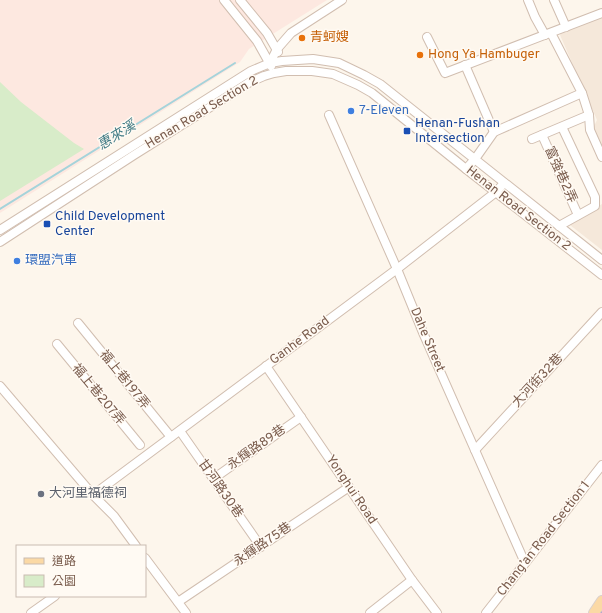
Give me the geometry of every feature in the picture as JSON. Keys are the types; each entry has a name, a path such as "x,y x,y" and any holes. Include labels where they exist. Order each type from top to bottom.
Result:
{"main road":[{"path":"594,613 602,602"}],"street":[{"path":"224,0 257,41 274,73"},
{"path":"240,0 267,33 277,49 286,71"},
{"path":"270,63 277,49 295,30 342,0"},
{"path":"528,0 535,17 548,34 582,92 589,115 590,130 602,157"},
{"path":"554,0 566,27"},
{"path":"427,37 445,73 602,13"},
{"name":"Henan Road Section 2","path":"0,230 251,70 270,63 313,59 339,62 380,84 602,260"},
{"path":"465,65 494,132"},
{"name":"Henan Road Section 2","path":"0,242 250,82 274,73 286,71 312,71 333,74 358,84 374,95 602,275"},
{"path":"466,169 494,132 582,92"},
{"name":"Dahe Street","path":"329,115 525,563"},
{"path":"532,139 589,115"},
{"path":"559,226 595,206 595,198 562,127"},
{"name":"富強巷2弄","path":"542,135 578,215"},
{"name":"Ganhe Road","path":"93,496 396,269 496,192 504,183"},
{"name":"大河街32巷","path":"475,450 602,312"},
{"name":"福上巷197弄","path":"78,323 171,437"},
{"name":"福上巷207弄","path":"56,344 140,445"},
{"name":"Yonghui Road","path":"266,366 412,580 437,613"},
{"path":"0,386 93,496 114,516 135,545"},
{"name":"永輝路89巷","path":"214,479 301,417"},
{"name":"甘河路30巷","path":"180,431 260,547"},
{"name":"Chang’an Road Section 1","path":"486,613 602,465"},
{"name":"永輝路75巷","path":"178,602 349,487"},
{"path":"146,559 186,613"},
{"path":"370,613 412,580"},
{"path":"31,613 54,597"}],"shaded area":[{"path":"0,0 327,0 249,49 240,62 0,213"},
{"path":"602,16 602,152 592,130 597,120 560,35 561,32"},
{"path":"602,204 602,250 570,225 578,216"}],"green space":[{"path":"0,82 21,102 84,149 0,201"}],"waterway":[{"name":"惠來溪","path":"0,209 235,63"}],"place":[{"name":"青蚵嫂","path":"302,38"},
{"name":"Hong Ya Hambuger","path":"420,55"},
{"name":"7-Eleven","path":"351,111"},
{"name":"Henan-Fushan Intersection","path":"407,131"},
{"name":"Child Development Center","path":"47,224"},
{"name":"環盟汽車","path":"17,261"},
{"name":"大河里福德祠","path":"41,494"}]}
